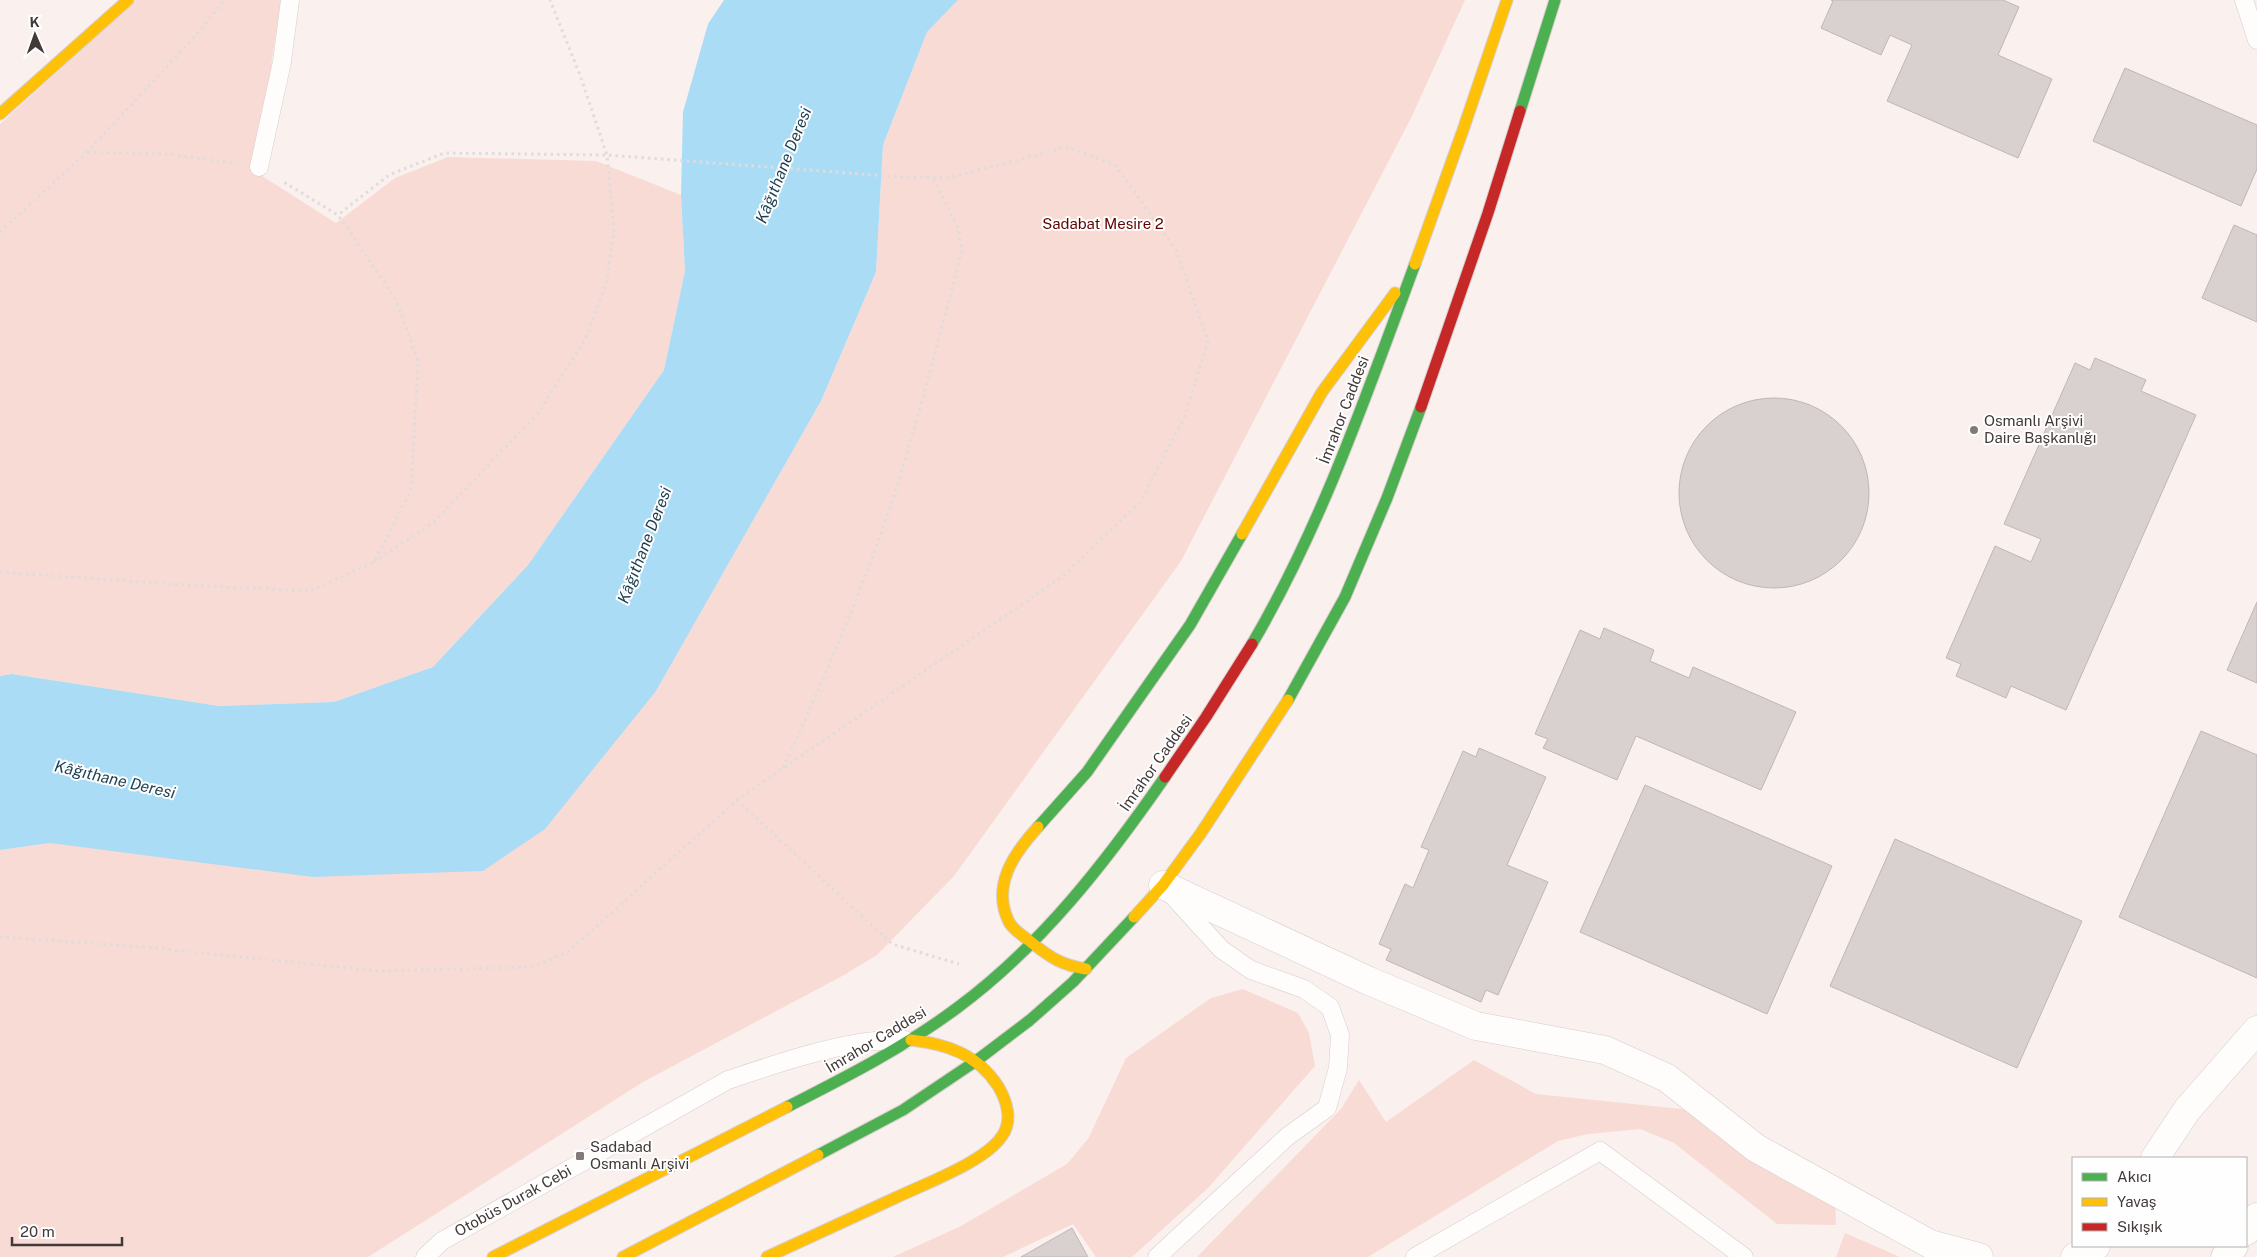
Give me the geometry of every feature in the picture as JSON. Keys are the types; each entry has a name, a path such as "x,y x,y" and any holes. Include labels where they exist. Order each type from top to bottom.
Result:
{"main road":[{"path":"0,114 128,0"},
{"name":"İmrahor Caddesi","path":"493,1257 826,1087 910,1040 982,988 1073,899 1114,849 1186,749 1246,654 1286,583 1317,519 1449,171 1507,0"},
{"path":"623,1257 903,1110 976,1061 1030,1020 1086,969 1163,885 1201,833 1282,711 1346,597 1387,498 1422,404 1488,213 1555,0"},
{"path":"1086,969 1067,966 1055,960 1010,924 1003,904 1003,885 1007,870 1019,848 1087,772 1159,670 1190,624 1322,392 1371,324 1412,272"},
{"path":"767,1257 958,1168 989,1150 1005,1132 1008,1112 1004,1098 994,1081 976,1061 952,1049 930,1042 910,1040"}],"street":[{"path":"1163,885 1369,981 1476,1026 1605,1050 1667,1078 1756,1148 1930,1244 1979,1257"},
{"path":"2156,1157 2187,1110 2257,1030"},
{"path":"2247,1230 2257,1218"},
{"path":"2075,1257 2094,1247"},
{"path":"2225,1257 2233,1247"}],"lane":[{"path":"259,167 282,62 290,0"},
{"path":"2244,0 2257,40"},
{"path":"1157,1257 1288,1136 1327,1108 1338,1068 1340,1035 1330,1007 1304,989 1251,970 1221,949 1163,885"},
{"name":"Otobüs Durak Cebi","path":"425,1257 442,1241 728,1080 770,1066 826,1051 867,1042 910,1040"},
{"path":"1416,1257 1600,1151 1744,1257"}],"path":[{"path":"0,232 86,152 190,42 225,0"},
{"path":"0,572 169,584 310,591 374,562 434,522 539,412 588,334 607,280 614,232 606,155 580,74 550,0"},
{"path":"0,937 144,947 380,972 533,967 568,952 737,800 1063,576 1140,502 1184,416 1208,341 1176,250 1115,165 1067,147 948,178 902,177 606,155 444,153 389,175 338,215"},
{"path":"86,152 168,154 259,167 338,215 395,298 418,361 411,490 374,562"},
{"path":"782,768 831,664 882,530 910,439 962,251 958,228 933,178"},
{"path":"737,800 892,944 964,965"}],"green space":[{"path":"136,0 281,0 272,59 259,174 336,223 395,178 448,157 596,161 681,195 685,271 664,370 528,565 433,667 334,702 219,706 12,674 0,676 0,124"},
{"name":"Sadabat Mesire 2","path":"958,0 1465,0 1411,118 1181,561 954,876 877,955 844,975 643,1082 368,1257 0,1257 0,850 50,843 656,691 821,401 876,272 883,145 927,32"},
{"path":"1243,989 1298,1013 1309,1033 1315,1066 1208,1188 1132,1257 1096,1257 1073,1224 1003,1257 893,1257 961,1226 1067,1164 1088,1139 1126,1058 1211,998"},
{"path":"1474,1060 1536,1094 1691,1110 1835,1199 1836,1225 1777,1224 1674,1143 1640,1129 1588,1134 1558,1141 1368,1257 1197,1257 1341,1109 1359,1080 1386,1122"},
{"path":"1845,1233 1900,1257 1836,1257"}],"water":[{"name":"Kâğıthane Deresi","path":"724,0 958,0 927,32 883,145 876,272 821,401 656,691 545,829 483,871 313,877 50,843 0,850 0,676 12,674 219,706 334,702 433,667 528,565 664,370 685,271 681,195 683,112 708,24"}],"building":[{"path":"1831,0 2003,0 2019,7 1998,55 2052,79 2018,158 1887,101 1912,45 1890,35 1881,55 1821,28 1833,1"},
{"path":"2125,68 2257,125 2257,169 2241,206 2093,141"},
{"path":"2234,225 2257,235 2257,322 2202,298"},
{"path":"2095,358 2146,380 2141,391 2196,415 2066,710 2011,686 2006,698 1956,676 1961,664 1946,658 1995,546 2031,562 2041,539 2004,524 2075,363 2090,370"},
{"path":"1783,398 1811,405 1842,425 1862,456 1868,474 1868,512 1862,530 1842,561 1811,581 1793,587 1765,588 1755,587 1729,577 1713,567 1700,554 1686,530 1680,512 1679,484 1680,474 1690,448 1700,432 1713,419 1737,405 1755,399"},
{"path":"2257,602 2257,683 2227,670"},
{"path":"1604,628 1654,650 1650,661 1689,678 1693,667 1796,712 1761,790 1636,736 1617,780 1543,748 1548,739 1535,734 1580,630 1600,639"},
{"path":"2201,731 2257,755 2257,978 2119,917"},
{"path":"1479,748 1546,777 1507,865 1548,882 1498,995 1486,990 1481,1002 1386,960 1391,949 1379,944 1405,884 1413,888 1429,850 1421,847 1463,751 1476,757"},
{"path":"1645,785 1832,866 1767,1014 1580,932"},
{"path":"1895,839 2082,921 2017,1068 1830,986"},
{"path":"1072,1228 1088,1257 1021,1257"}],"traffic: fast":[{"path":"1520,111 1555,0"},
{"path":"1252,644 1277,599 1322,505 1361,410 1415,264"},
{"path":"1288,700 1345,597 1387,498 1421,407"},
{"path":"1038,827 1087,772 1190,625 1242,534"},
{"path":"787,1107 896,1049 957,1008 988,984 1017,958 1070,901 1143,809 1165,777"},
{"path":"818,1155 903,1110 976,1061 1030,1020 1073,982 1134,917"}],"traffic: slow":[{"path":"0,114 128,0"},
{"path":"1415,264 1507,0"},
{"path":"1242,534 1322,392 1395,293"},
{"path":"1134,917 1163,885 1201,833 1288,700"},
{"path":"1038,827 1021,848 1008,871 1004,883 1004,909 1013,928 1051,957 1063,963 1086,969"},
{"path":"767,1257 953,1172 982,1155 994,1146 1002,1136 1007,1124 1008,1111 1001,1092 990,1075 971,1058 949,1048 911,1040"},
{"path":"493,1257 787,1107"},
{"path":"623,1257 818,1155"}],"traffic: jam":[{"path":"1421,407 1488,213 1520,111"},
{"path":"1165,777 1252,644"}],"place":[{"name":"Osmanlı Arşivi Daire Başkanlığı","path":"1974,430"},
{"name":"Sadabad Osmanlı Arşivi","path":"580,1156"}]}
